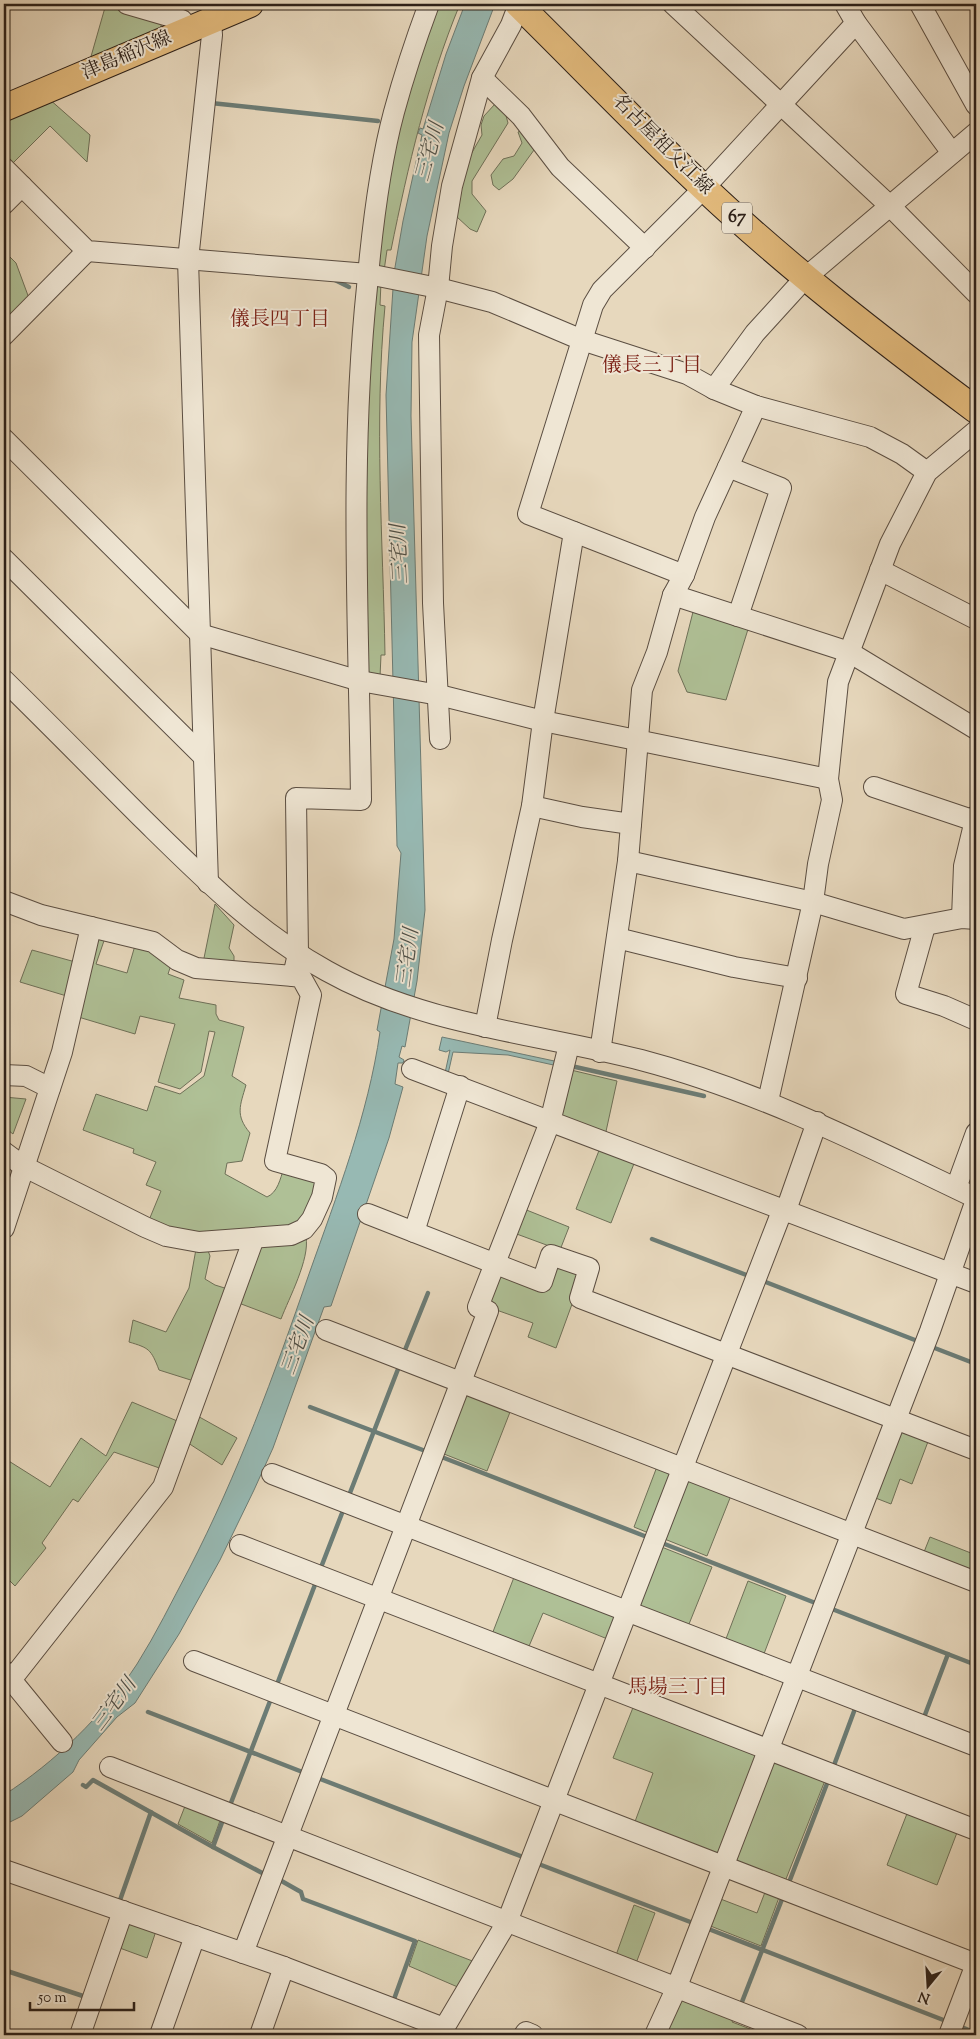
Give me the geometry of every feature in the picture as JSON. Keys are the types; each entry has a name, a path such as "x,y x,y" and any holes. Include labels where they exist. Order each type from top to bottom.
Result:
{"main road":[{"name":"名古屋祖父江線","path":"519,4 704,188 806,278 895,350 976,410"},
{"name":"津島稲沢線","path":"4,108 221,14"}],"street":[{"path":"127,4 182,20 221,14"},
{"path":"293,976 298,954 296,798 361,800 367,682 356,568 355,458 360,357 374,275 382,169 394,112 429,4"},
{"path":"440,739 435,694 429,335 452,186 482,78 511,25 519,4"},
{"path":"673,4 890,206 976,293"},
{"path":"845,4 856,23 952,153"},
{"path":"920,4 976,106"},
{"path":"208,883 188,260 212,35 221,14"},
{"path":"684,575 528,514 582,340 593,305 602,290 704,188 856,23"},
{"path":"482,78 521,116 560,167 644,248"},
{"path":"714,388 755,333 806,278 976,133"},
{"path":"4,168 87,251 374,275 436,287 492,302 582,340 687,374 756,406 870,437 902,454 926,472"},
{"path":"4,204 22,186"},
{"path":"4,335 87,251"},
{"path":"600,1052 628,861 642,690 657,652 674,595 684,575 705,517 756,406"},
{"path":"768,1101 797,978 832,800 828,779 838,682 890,544 926,472 976,431"},
{"path":"4,439 200,634 367,682 435,694 543,721 828,779"},
{"path":"728,467 780,488 738,616"},
{"path":"485,1027 532,806 543,721 574,532"},
{"path":"4,559 204,757"},
{"path":"880,570 976,619"},
{"path":"674,595 849,652 976,730"},
{"path":"4,680 208,883 255,924 298,954 373,994 422,1011 485,1027 640,1060 713,1081 768,1101 817,1122 976,1199 951,1272 852,1534 676,1989 655,2035"},
{"path":"628,861 813,902 904,929 969,919 964,866 975,818 874,787"},
{"path":"532,806 582,818 631,824"},
{"path":"4,901 41,915 153,942 177,960 196,968 301,977 312,995 275,1161 321,1174 326,1178 326,1186 312,1219 304,1229 291,1235 200,1242 166,1236 23,1166 4,1152"},
{"path":"925,926 906,994 976,1020"},
{"path":"4,1228 62,1052 91,927"},
{"path":"617,938 734,966 797,978"},
{"path":"243,1953 488,1311 478,1307 550,1122 569,1045"},
{"path":"412,1070 460,1086 784,1212 951,1272 976,1283"},
{"path":"4,1075 26,1076 50,1088"},
{"path":"414,1232 460,1086"},
{"path":"4,1870 284,1967 442,2032 507,1922 784,1212 817,1122"},
{"path":"956,1188 976,1133"},
{"path":"368,1214 542,1282 551,1255 589,1268 580,1298 976,1450"},
{"path":"62,1742 6,1678 163,1487 254,1238"},
{"path":"326,1330 976,1582"},
{"path":"272,1474 976,1746"},
{"path":"240,1545 976,1830"},
{"path":"194,1661 976,1964 949,2035"},
{"path":"110,1767 798,2035"},
{"path":"80,2035 124,1911"},
{"path":"160,2035 195,1936"},
{"path":"260,2035 284,1967"},
{"path":"524,2035 526,2032 532,2035"}],"green space":[{"path":"106,4 163,21 159,31 90,60"},
{"path":"433,4 460,4 428,95 404,187 391,250 387,250 384,271 371,269 385,174"},
{"path":"48,98 90,135 87,162 50,126 11,165 4,158 4,116"},
{"path":"495,104 505,112 508,123 472,181 472,194 486,211 477,232 470,229 457,217 466,163 482,135 481,125 484,116"},
{"path":"522,130 534,150 513,179 499,190 493,185 491,175 503,159 514,156 522,143 518,132"},
{"path":"4,251 16,263 30,301 4,328"},
{"path":"381,282 380,305 385,306 380,393 380,480 385,655 381,655 380,677 370,675 363,670 359,456 371,285"},
{"path":"694,608 749,626 726,700 687,692 678,671"},
{"path":"215,904 234,925 229,948 234,956 234,967 203,963"},
{"path":"106,935 96,964 127,973 136,942 172,962 168,974 184,980 179,998 216,1005 216,1014 219,1020 244,1027 232,1076 246,1085 240,1110 242,1121 250,1133 242,1161 227,1163 225,1174 267,1197 276,1189 284,1168 318,1176 302,1226 200,1239 147,1225 161,1191 146,1185 156,1162 133,1153 134,1149 83,1130 96,1094 147,1111 155,1086 180,1094 204,1076 215,1032 209,1031 201,1072 180,1089 158,1082 175,1024 140,1016 135,1034 75,1016 95,937"},
{"path":"32,950 79,963 70,997 20,982"},
{"path":"571,1070 617,1081 605,1136 561,1119"},
{"path":"4,1097 26,1099 13,1134 4,1127"},
{"path":"600,1148 635,1161 611,1223 576,1209"},
{"path":"524,1209 569,1227 560,1250 514,1233"},
{"path":"306,1237 305,1256 302,1267 281,1319 236,1302 256,1245"},
{"path":"207,1248 210,1256 205,1279 215,1285 231,1290 197,1382 159,1370 148,1350 129,1342 133,1320 166,1332 189,1288 196,1249"},
{"path":"553,1265 583,1274 556,1348 528,1337 533,1323 488,1307 501,1273 544,1289"},
{"path":"461,1393 512,1407 487,1471 439,1452"},
{"path":"132,1402 182,1423 165,1470 114,1452 78,1502 73,1499 42,1543 46,1548 15,1586 10,1581 4,1587 4,1458 50,1487 81,1438 106,1456"},
{"path":"194,1414 237,1438 222,1465 185,1441"},
{"path":"904,1429 929,1439 912,1484 900,1479 891,1504 873,1497 897,1432"},
{"path":"658,1464 673,1474 651,1534 634,1527"},
{"path":"685,1479 732,1493 707,1556 662,1538"},
{"path":"930,1537 976,1555 976,1579 922,1557"},
{"path":"659,1546 712,1567 687,1629 638,1610"},
{"path":"516,1572 616,1611 610,1640 543,1613 527,1651 491,1637"},
{"path":"748,1581 786,1596 762,1659 724,1644"},
{"path":"634,1705 757,1752 722,1855 633,1827 653,1773 613,1758"},
{"path":"776,1759 826,1778 784,1884 733,1860 771,1763"},
{"path":"187,1801 222,1815 212,1843 178,1824"},
{"path":"908,1811 958,1830 937,1885 887,1865"},
{"path":"767,1887 781,1892 761,1946 708,1925 718,1898 757,1913"},
{"path":"634,1905 655,1913 635,1966 615,1958"},
{"path":"134,1921 157,1928 147,1958 117,1947 124,1926"},
{"path":"418,1940 475,1962 460,1988 409,1966"},
{"path":"684,1999 734,2018 732,2022 766,2035 663,2035 676,2003"}],"water":[{"name":"三宅川","path":"465,4 495,4 464,86 449,133 427,236 412,342 411,416 425,910 417,981 405,1047 402,1046 399,1057 404,1060 403,1063 398,1063 395,1084 403,1087 389,1138 331,1306 324,1307 273,1448 220,1560 179,1634 135,1703 117,1717 79,1760 73,1772 22,1816 4,1825 4,1795 60,1753 93,1720 124,1683 144,1653 164,1617 207,1533 224,1497 269,1387 341,1185 368,1094 375,1063 380,1032 377,1030 394,939 401,853 397,846 386,395 394,273 403,221 422,135 418,133 420,128 423,129 446,54"},
{"path":"442,1037 559,1062 558,1066 508,1055 453,1052 448,1074 445,1073 450,1050 446,1052 439,1050"}],"waterway":[{"path":"211,103 378,121"},
{"path":"335,280 349,287"},
{"path":"571,1066 704,1096"},
{"path":"652,1239 749,1276"},
{"path":"763,1281 920,1342"},
{"path":"403,1355 428,1293"},
{"path":"932,1347 976,1364"},
{"path":"348,1498 400,1364"},
{"path":"310,1407 428,1452"},
{"path":"439,1456 647,1537"},
{"path":"320,1570 344,1508"},
{"path":"662,1543 818,1604"},
{"path":"276,1687 316,1582"},
{"path":"832,1609 976,1665"},
{"path":"923,1720 948,1654"},
{"path":"229,1808 272,1696"},
{"path":"833,1768 856,1706"},
{"path":"148,1712 305,1773"},
{"path":"315,1777 523,1857"},
{"path":"83,1785 86,1787 93,1780 213,1847 224,1817"},
{"path":"788,1885 828,1781"},
{"path":"119,1903 151,1812"},
{"path":"213,1847 266,1875"},
{"path":"536,1863 693,1923"},
{"path":"278,1879 301,1892 303,1899 415,1941 393,2002"},
{"path":"740,2007 784,1894"},
{"path":"706,1928 946,2021"},
{"path":"4,1970 86,1997"},
{"path":"959,2026 976,2033"}],"district":[{"name":"儀長四丁目","path":"280,320"},
{"name":"儀長三丁目","path":"652,366"},
{"name":"馬場三丁目","path":"678,1688"}]}
